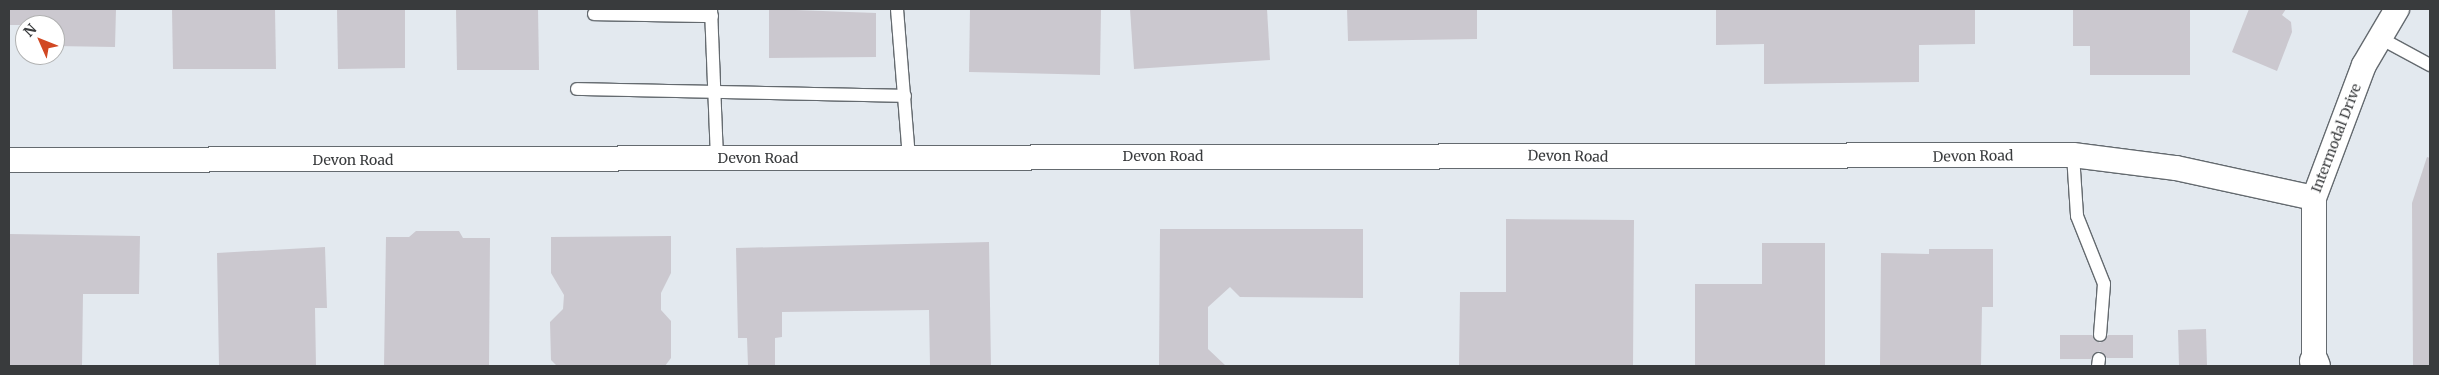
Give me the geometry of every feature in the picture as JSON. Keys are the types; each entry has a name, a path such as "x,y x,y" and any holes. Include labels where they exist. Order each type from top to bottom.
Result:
{"street":[{"name":"Intermodal Drive","path":"2315,364 2314,198 2338,127 2380,38 2398,9"},
{"name":"Devon Road","path":"9,160 2074,155 2167,166 2314,198"}],"lane":[{"path":"897,9 909,157"},
{"path":"594,14 712,12 717,158"},
{"path":"2380,38 2430,64"},
{"path":"577,89 905,96"},
{"path":"2074,155 2077,216 2104,284 2100,335"}],"building":[{"path":"9,9 116,9 115,47 65,46 65,15 15,15 15,25 9,25"},
{"path":"172,9 275,9 276,69 173,69"},
{"path":"337,9 405,9 405,68 338,69"},
{"path":"456,9 538,9 539,70 457,70"},
{"path":"769,9 876,13 876,57 769,58"},
{"path":"970,9 1101,9 1100,75 969,72"},
{"path":"1130,9 1267,9 1270,60 1134,69"},
{"path":"1347,9 1477,9 1477,39 1348,41"},
{"path":"1716,9 1975,9 1975,44 1919,45 1919,82 1764,84 1764,44 1716,45"},
{"path":"2073,9 2190,9 2190,75 2090,75 2090,46 2073,46"},
{"path":"2249,9 2286,9 2282,15 2291,22 2292,32 2277,71 2232,52"},
{"path":"2427,157 2430,158 2430,366 2413,366 2412,203"},
{"path":"1506,219 1634,220 1633,366 1459,366 1460,292 1506,292"},
{"path":"1160,229 1363,229 1363,298 1240,297 1230,287 1208,307 1208,349 1226,366 1159,366"},
{"path":"416,231 459,231 463,238 490,238 489,366 384,366 386,237 409,237"},
{"path":"9,234 140,236 139,294 83,294 82,366 9,366"},
{"path":"671,236 671,273 661,293 661,310 671,321 671,358 665,366 557,366 551,360 550,322 563,309 564,295 551,273 551,237"},
{"path":"989,242 991,366 930,366 929,310 782,312 782,337 775,338 775,366 748,366 747,338 738,338 736,248"},
{"path":"1762,243 1825,243 1825,366 1695,366 1695,284 1762,284"},
{"path":"325,247 327,308 315,308 316,366 219,366 217,253"},
{"path":"1929,249 1993,249 1993,307 1982,307 1981,366 1880,366 1881,253 1929,254"},
{"path":"2206,329 2207,366 2179,366 2178,330"},
{"path":"2060,335 2092,335 2100,343 2108,335 2133,335 2133,358 2107,358 2100,351 2091,359 2060,359"}]}
